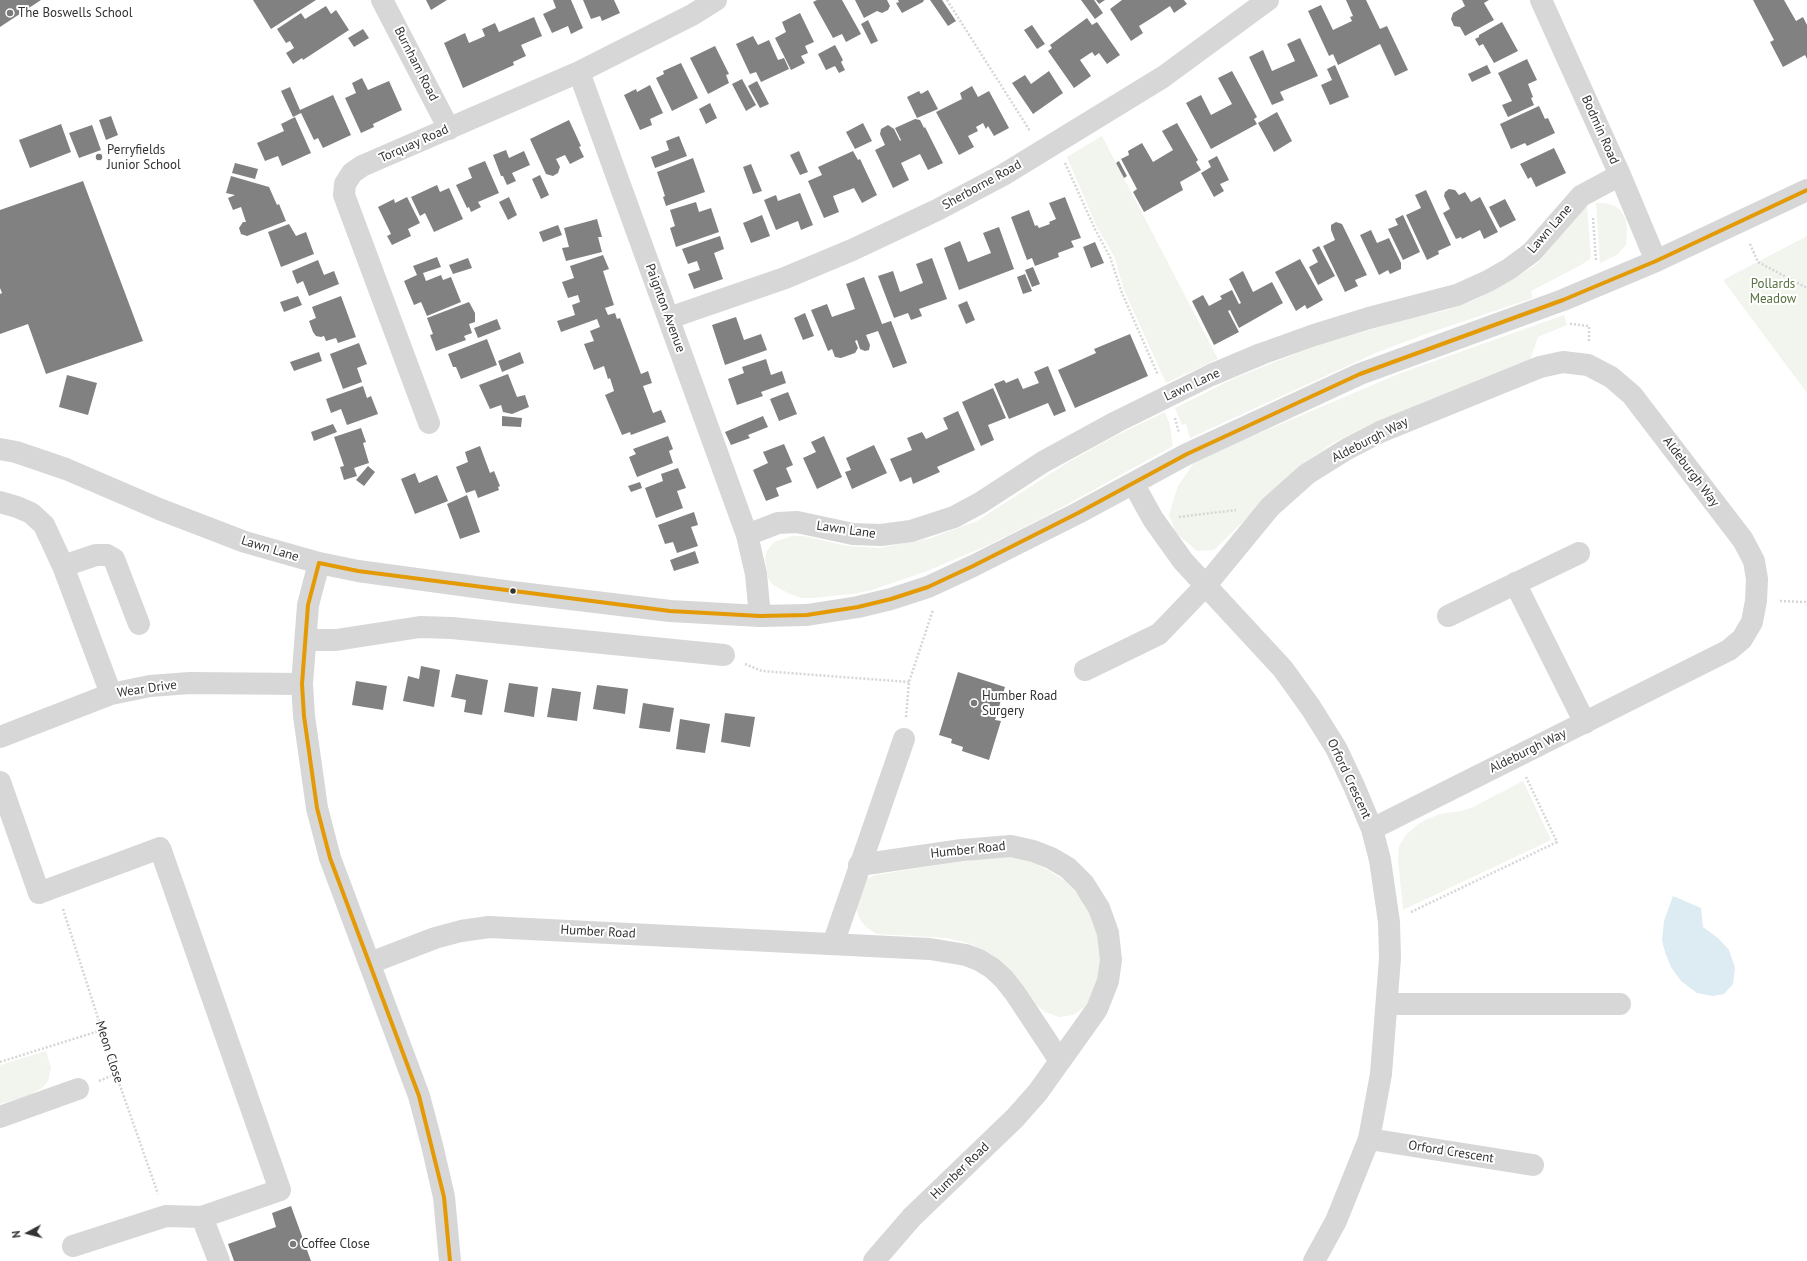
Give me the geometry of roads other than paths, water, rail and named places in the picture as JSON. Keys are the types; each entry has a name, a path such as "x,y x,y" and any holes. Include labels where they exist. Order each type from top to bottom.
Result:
{"street":[{"name":"Burnham Road","path":"382,0 449,129"},
{"name":"Torquay Road","path":"429,423 344,195 346,184 352,173 362,166 579,72 692,15 716,0"},
{"name":"Sherborne Road","path":"669,318 785,278 852,250 937,210 1003,175 1058,143 1163,77 1268,0"},
{"name":"Bodmin Road","path":"1541,0 1620,175 1656,262"},
{"name":"Paignton Avenue","path":"579,72 747,535 756,574 760,616"},
{"name":"Lawn Lane","path":"747,535 778,523 797,522 853,534 881,535 911,531 934,525 961,514 1043,462 1167,396 1261,354 1369,318 1457,295 1488,281 1509,269 1532,252 1580,196 1620,175"},
{"name":"Lawn Lane","path":"0,449 16,452 66,469 159,509 245,542 319,563 358,571 512,592 670,611 760,616 808,615 858,607 891,599 928,586 987,559 1078,513 1187,454 1360,374 1563,300 1656,262 1807,190"},
{"name":"Aldeburgh Way","path":"1085,670 1159,634 1206,585 1270,507 1307,474 1347,449 1380,432 1540,367 1564,362 1588,366 1611,377 1632,395 1743,540 1754,561 1757,579 1756,601 1752,622 1742,639 1729,650 1372,829"},
{"name":"Orford Crescent","path":"1134,483 1153,519 1183,561 1283,669 1312,708 1336,748 1354,786 1372,829 1380,860 1389,922 1390,958 1388,1004 1381,1074 1369,1139 1336,1221 1314,1261"},
{"path":"0,502 31,513 44,525 63,566 111,694"},
{"path":"1448,616 1579,552"},
{"path":"63,566 96,555 107,554 114,559 140,624"},
{"path":"319,563 308,606 302,684 304,716 317,808 330,858 416,1089 432,1145 444,1197 450,1261"},
{"path":"1515,583 1585,723"},
{"path":"306,640 336,640 420,627 452,628 724,655"},
{"name":"Wear Drive","path":"0,737 111,694 150,686 190,683 302,684"},
{"path":"833,944 859,864 904,739"},
{"path":"0,782 39,893 160,848 280,1190 202,1217 166,1216 73,1246"},
{"name":"Humber Road","path":"859,864 962,850 1011,846 1033,851 1051,858 1068,868 1084,884 1099,908 1108,933 1111,960 1108,981 1097,1009 1038,1092 1015,1118 912,1217 874,1261"},
{"name":"Humber Road","path":"370,963 460,930 489,927 930,949 966,955 979,960 992,968 1011,988 1060,1062"},
{"path":"1388,1004 1620,1004"},
{"path":"0,1117 78,1089"},
{"name":"Orford Crescent","path":"1369,1139 1533,1165"},
{"path":"202,1217 219,1261"}],"place":[{"name":"The Boswells School","path":"10,13"},
{"name":"Perryfields Junior School","path":"99,157"},
{"name":"Humber Road Surgery","path":"974,703"},
{"name":"Coffee Close","path":"293,1244"}],"park label":[{"name":"Pollards Meadow","path":"1773,292"}]}
